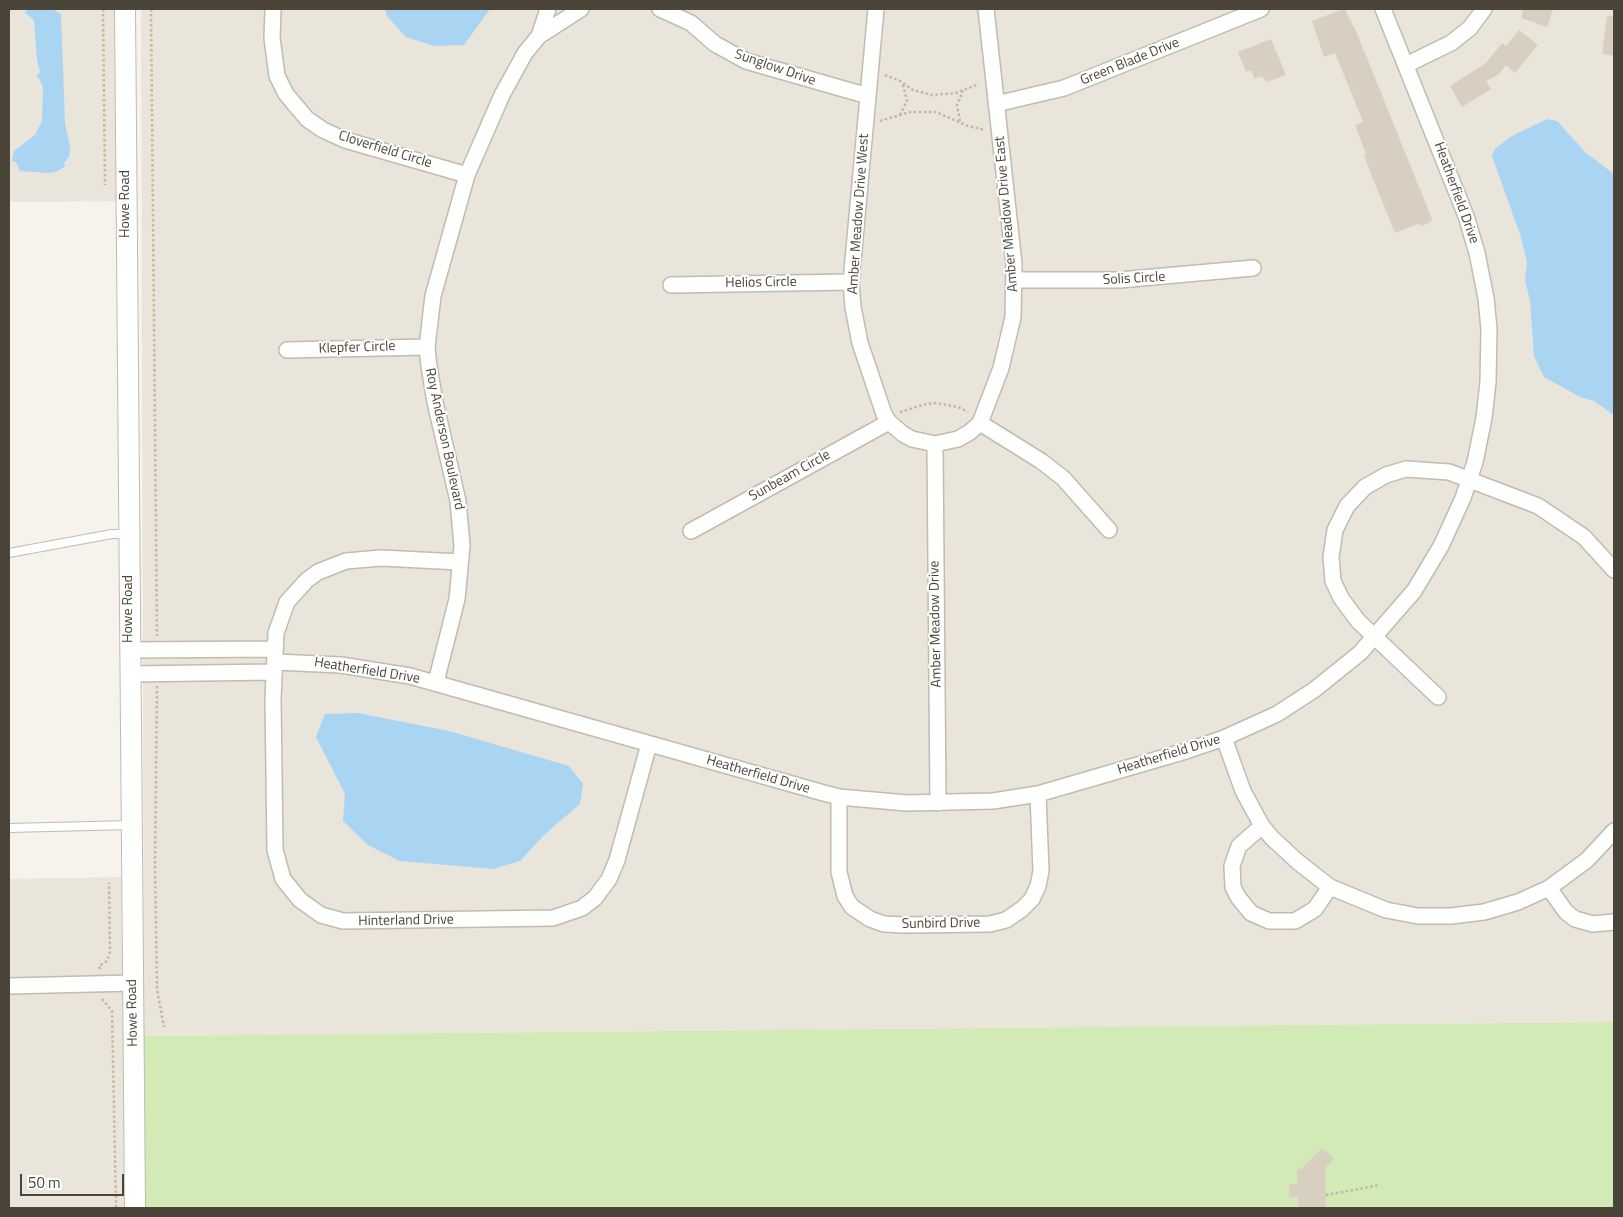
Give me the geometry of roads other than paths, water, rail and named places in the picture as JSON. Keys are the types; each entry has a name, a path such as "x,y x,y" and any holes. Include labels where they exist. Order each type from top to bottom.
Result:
{"street":[{"name":"Howe Road","path":"125,9 129,674 136,1208"},
{"name":"Cloverfield Circle","path":"272,9 272,38 277,76 290,101 307,119 323,130 345,140 467,175"},
{"name":"Roy Anderson Boulevard","path":"539,36 548,9"},
{"name":"Roy Anderson Boulevard","path":"436,682 457,599 461,532 458,500 431,386 427,347 433,296 467,175 502,96 525,53 539,36 581,9"},
{"name":"Sunglow Drive","path":"660,9 690,24 715,44 746,61 868,96"},
{"name":"Sunglow Drive","path":"683,9 690,24"},
{"name":"Amber Meadow Drive West","path":"876,9 851,282 860,343 874,387 894,417"},
{"name":"Amber Meadow Drive East","path":"980,423 993,392 1010,336 1016,280 986,9"},
{"name":"Green Blade Drive","path":"996,104 1064,88 1261,9"},
{"name":"Heatherfield Drive","path":"129,650 157,650 341,665 436,682 839,797 907,804 993,801 1038,794 1224,738 1277,714 1314,690 1360,653 1376,638 1414,591 1429,568 1453,523 1470,480 1480,443 1487,401 1489,342 1486,298 1466,216 1383,9"},
{"path":"1406,65 1451,43 1470,28 1484,9"},
{"name":"Solis Circle","path":"1016,280 1128,280 1253,268"},
{"name":"Helios Circle","path":"671,284 851,282"},
{"name":"Klepfer Circle","path":"287,350 427,347"},
{"path":"894,417 912,439 934,444 958,439 980,423 1036,457 1063,478 1109,530"},
{"name":"Sunbeam Circle","path":"691,531 894,417"},
{"name":"Amber Meadow Drive","path":"934,444 938,804"},
{"path":"1438,697 1348,610 1333,581 1331,542 1340,517 1364,487 1396,471 1418,468 1449,472 1538,506 1566,523 1584,537 1614,570"},
{"name":"Hinterland Drive","path":"460,562 361,558 332,565 307,580 287,602 279,618 275,661 274,850 282,879 300,900 321,915 343,922 553,918 582,908 595,898 609,879 617,860 649,744"},
{"name":"Heatherfield Drive","path":"129,674 275,661"},
{"path":"1224,738 1244,791 1262,826 1298,862 1330,887 1386,910 1436,917 1466,915 1501,908 1548,888 1587,860 1614,831"},
{"name":"Sunbird Drive","path":"839,797 839,872 845,896 852,907 870,919 884,924 990,924 1006,920 1022,909 1032,899 1038,886 1041,871 1038,794"},
{"path":"1262,826 1239,846 1232,866 1233,886 1238,897 1251,912 1269,922 1295,921 1315,909 1330,887"},
{"path":"1548,888 1566,912 1575,919 1593,924 1614,922"},
{"path":"9,986 133,983"}],"lane":[{"path":"9,553 112,534 129,534"},
{"path":"9,828 131,825"}],"water":[{"path":"30,9 52,9 61,14 65,123 70,147 69,157 64,163 65,166 58,171 49,173 20,171 16,162 12,161 14,151 35,135 42,121 43,87 39,78 36,77 40,72 37,60 34,20 24,12"},
{"path":"385,9 490,9 464,45 434,46 406,37 387,16"},
{"path":"1547,119 1557,121 1586,153 1614,174 1614,415 1594,401 1580,397 1544,377 1534,356 1530,300 1525,281 1527,262 1520,234 1492,156 1495,149 1510,137"},
{"path":"358,713 449,731 569,766 583,784 580,804 545,834 520,861 493,869 400,861 368,845 343,821 345,794 316,737 325,714"}]}
